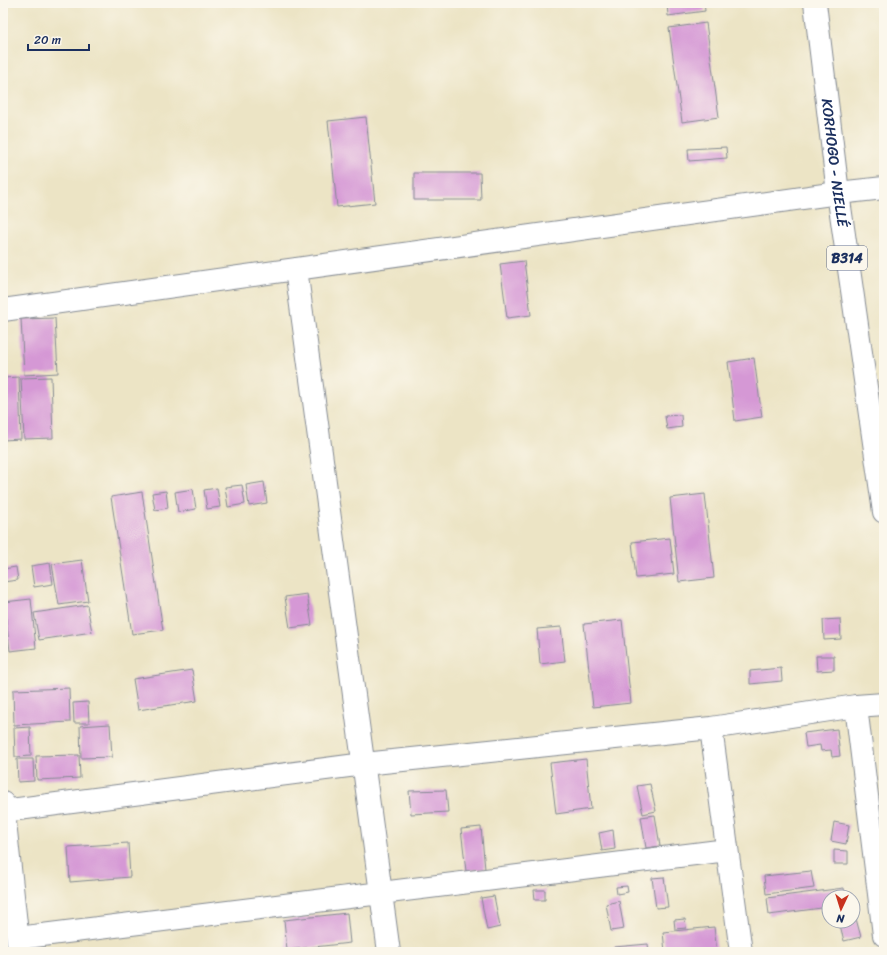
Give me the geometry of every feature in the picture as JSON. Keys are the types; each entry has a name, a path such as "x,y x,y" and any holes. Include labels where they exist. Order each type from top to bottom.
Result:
{"street":[{"name":"KORHOGO - NIELLÉ","path":"815,3 838,193 884,512"},
{"path":"3,310 838,193 884,188"},
{"path":"296,269 389,952"},
{"path":"727,850 382,893 18,945 3,808 364,764 711,728 856,706 884,704"},
{"path":"856,706 884,935"},
{"path":"711,728 741,952"}],"building":[{"path":"667,3 704,3 705,11 668,16"},
{"path":"706,23 719,117 682,122 669,28"},
{"path":"366,117 375,203 337,207 328,121"},
{"path":"726,147 727,158 689,161 688,149"},
{"path":"414,173 480,173 481,200 414,200"},
{"path":"524,261 531,315 507,318 500,264"},
{"path":"55,318 58,373 24,375 21,319"},
{"path":"754,358 762,417 735,421 728,362"},
{"path":"19,377 21,439 3,440 3,378"},
{"path":"51,377 53,438 24,439 21,378"},
{"path":"681,415 682,427 667,429 665,416"},
{"path":"264,482 267,503 249,506 246,485"},
{"path":"242,485 245,504 228,507 225,487"},
{"path":"217,488 220,507 207,509 204,490"},
{"path":"193,489 196,509 178,512 175,492"},
{"path":"166,491 168,508 155,510 152,493"},
{"path":"142,492 163,630 132,634 111,497"},
{"path":"705,494 714,578 679,582 670,498"},
{"path":"670,538 674,574 636,578 632,542"},
{"path":"82,560 88,601 59,605 52,564"},
{"path":"50,563 53,584 34,587 31,566"},
{"path":"16,567 18,580 3,582 3,569"},
{"path":"307,594 312,625 290,628 285,597"},
{"path":"31,599 36,648 10,651 4,602"},
{"path":"87,605 92,632 39,640 34,613"},
{"path":"840,619 841,639 824,640 823,620"},
{"path":"622,620 631,703 593,707 584,624"},
{"path":"561,627 565,661 540,664 537,629"},
{"path":"816,656 834,656 834,670 817,671"},
{"path":"781,668 782,681 750,684 750,671"},
{"path":"192,670 197,701 138,710 133,679"},
{"path":"69,688 70,722 14,725 13,690"},
{"path":"88,702 89,723 74,723 73,703"},
{"path":"110,724 112,757 81,758 80,726"},
{"path":"30,727 31,756 15,757 14,728"},
{"path":"837,729 840,756 832,757 831,750 821,751 820,745 806,747 804,733"},
{"path":"79,755 80,778 37,780 36,756"},
{"path":"17,759 33,759 34,781 18,782"},
{"path":"586,759 591,809 556,814 550,763"},
{"path":"650,784 656,811 643,814 637,786"},
{"path":"446,790 448,812 411,814 409,791"},
{"path":"655,815 660,846 646,848 641,817"},
{"path":"834,822 849,825 846,844 831,841"},
{"path":"481,827 485,869 466,871 461,829"},
{"path":"613,830 615,849 602,851 599,833"},
{"path":"128,843 130,877 70,882 68,847"},
{"path":"834,850 848,851 848,864 834,864"},
{"path":"811,871 814,888 766,894 764,876"},
{"path":"664,877 668,907 656,908 652,878"},
{"path":"627,886 628,892 617,894 616,887"},
{"path":"534,890 545,890 545,900 535,900"},
{"path":"821,891 821,908 769,915 767,898"},
{"path":"494,896 500,927 487,930 481,898"},
{"path":"619,901 624,929 611,931 606,904"},
{"path":"347,913 350,943 287,950 284,920"},
{"path":"685,919 686,928 675,929 674,920"},
{"path":"714,927 717,952 665,952 663,932"},
{"path":"841,929 859,929 861,937 844,941"},
{"path":"648,944 649,952 615,952 614,947"}]}
